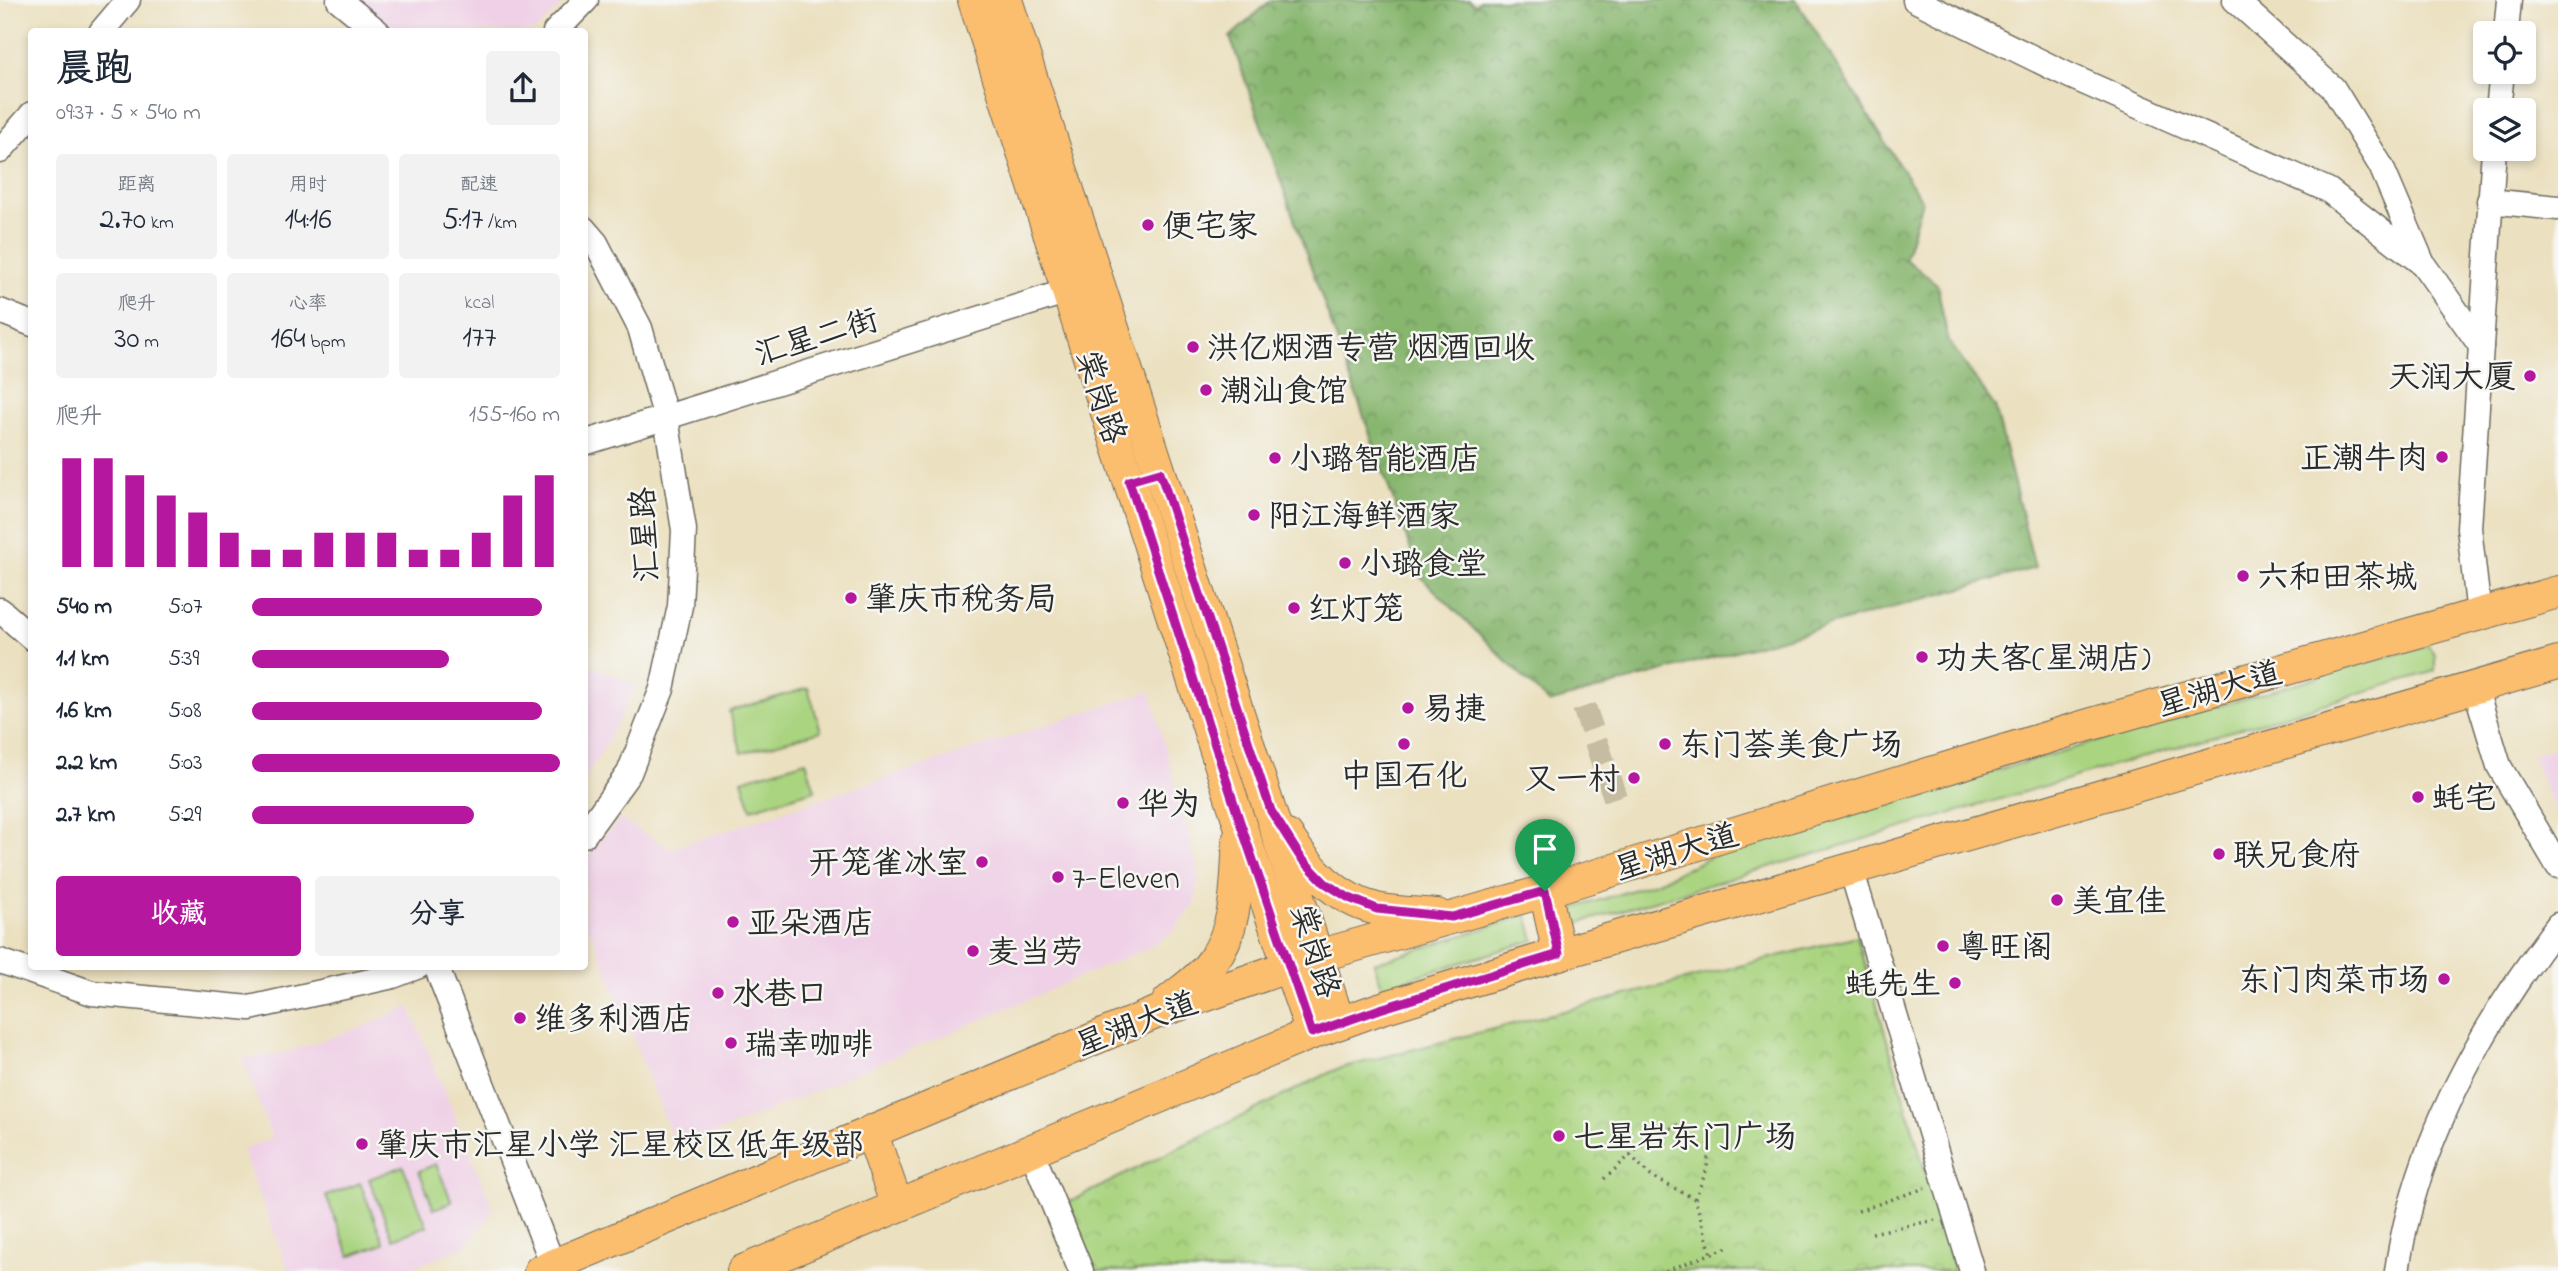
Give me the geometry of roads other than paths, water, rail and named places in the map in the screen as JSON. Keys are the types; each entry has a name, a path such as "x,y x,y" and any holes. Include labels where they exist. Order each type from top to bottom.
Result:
{"main road":[{"name":"棠岗路","path":"974,0 1240,822 1304,961"},
{"name":"棠岗路","path":"1006,0 1271,811 1304,961 1326,1028"},
{"path":"1129,481 1160,472"},
{"name":"星湖大道","path":"547,1268 1153,1014 1304,961 1545,891 2085,726 2558,592"},
{"name":"星湖大道","path":"743,1271 1326,1028 1559,954 2558,663"},
{"path":"1271,811 1301,858 1325,883 1349,898 1377,909 1452,917"},
{"path":"1153,1014 1211,964 1224,944 1234,918 1240,822"},
{"path":"1545,891 1559,954"},
{"path":"871,1131 897,1206"}],"street":[{"path":"104,28 128,0"},
{"path":"339,0 373,28"},
{"path":"559,28 586,0"},
{"path":"1915,0 2070,76 2328,190 2423,264"},
{"path":"2235,0 2333,88 2382,166 2423,264 2480,346"},
{"path":"2506,21 2509,0"},
{"path":"0,151 28,119"},
{"path":"2479,614 2469,527 2493,161"},
{"path":"2489,201 2558,208"},
{"name":"汇星路","path":"588,234 596,243 640,328 666,418 684,530 680,606 662,689 628,773 588,829"},
{"name":"汇星二街","path":"588,442 1068,291"},
{"path":"0,311 28,322"},
{"path":"0,610 28,634"},
{"path":"2475,687 2499,766 2558,866"},
{"path":"1851,869 1972,1271"},
{"path":"2396,1271 2409,1208 2442,1116 2483,1036 2525,968 2558,925"},
{"path":"0,961 92,993 250,1008 393,976 409,970"},
{"path":"437,970 547,1268"},
{"path":"1031,1150 1081,1271"}],"tunnel":[{"path":"1584,707 1618,806"}],"place":[{"name":"便宅家","path":"1148,225"},
{"name":"洪亿烟酒专营 烟酒回收","path":"1193,347"},
{"name":"天润大厦","path":"2530,376"},
{"name":"潮汕食馆","path":"1206,390"},
{"name":"正潮牛肉","path":"2442,457"},
{"name":"小璐智能酒店","path":"1275,458"},
{"name":"阳江海鲜酒家","path":"1254,515"},
{"name":"小璐食堂","path":"1345,563"},
{"name":"六和田茶城","path":"2243,576"},
{"name":"肇庆市税务局","path":"851,598"},
{"name":"红灯笼","path":"1294,608"},
{"name":"功夫客(星湖店)","path":"1922,657"},
{"name":"易捷","path":"1408,708"},
{"name":"中国石化","path":"1404,744"},
{"name":"东门荟美食广场","path":"1665,744"},
{"name":"又一村","path":"1634,778"},
{"name":"蚝宅","path":"2418,797"},
{"name":"华为","path":"1123,803"},
{"name":"联兄食府","path":"2219,854"},
{"name":"开笼雀冰室","path":"982,862"},
{"name":"7-Eleven","path":"1058,877"},
{"name":"美宜佳","path":"2057,900"},
{"name":"亚朵酒店","path":"733,922"},
{"name":"粤旺阁","path":"1943,946"},
{"name":"麦当劳","path":"973,951"},
{"name":"东门肉菜市场","path":"2444,979"},
{"name":"蚝先生","path":"1955,983"},
{"name":"水巷口","path":"718,993"},
{"name":"维多利酒店","path":"520,1018"},
{"name":"瑞幸咖啡","path":"731,1043"},
{"name":"七星岩东门广场","path":"1559,1136"},
{"name":"肇庆市汇星小学 汇星校区低年级部","path":"362,1144"}]}
